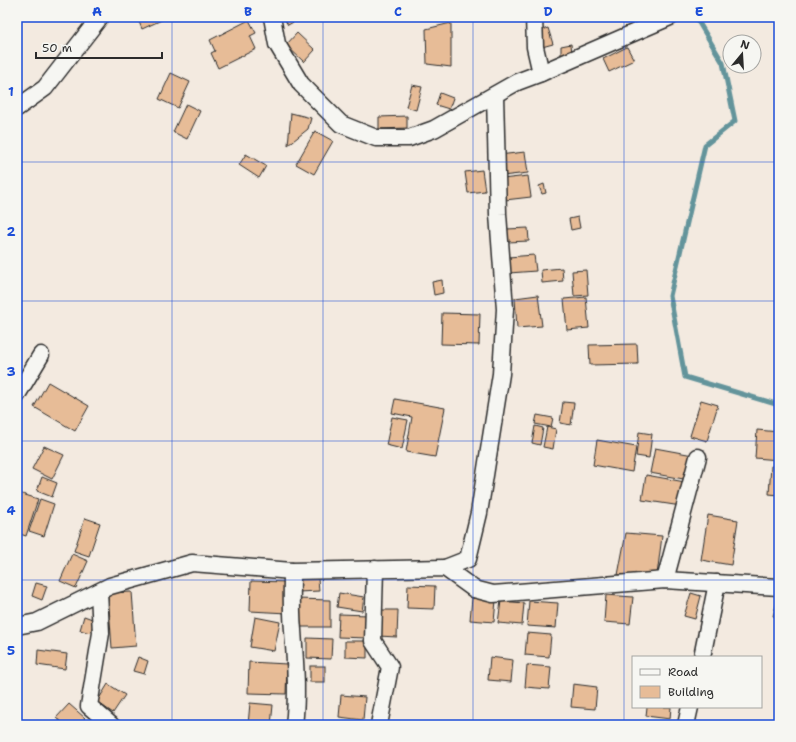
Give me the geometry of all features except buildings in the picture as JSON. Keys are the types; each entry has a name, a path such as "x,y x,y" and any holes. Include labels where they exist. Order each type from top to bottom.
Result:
{"street":[{"path":"17,108 45,88 100,17"},
{"path":"272,17 277,44 301,84 341,124 376,138 409,138 434,129 517,82 542,73 670,17"},
{"path":"534,17 535,47 542,73"},
{"path":"17,626 37,622 110,586 192,563 292,571 445,568 468,559 479,513 501,374 505,309 498,214 495,95"},
{"path":"17,395 41,355"},
{"path":"665,580 698,457"},
{"path":"445,568 474,589 493,594 665,580 779,587"},
{"path":"375,569 373,641 390,667 379,725"},
{"path":"292,571 293,629 296,657 297,695 294,725"},
{"path":"702,656 717,583"},
{"path":"99,592 101,633 89,706 111,725"},
{"path":"686,725 690,708"}],"waterway":[{"path":"698,21 723,63 735,121 705,145 670,296 685,377 779,405"}]}
